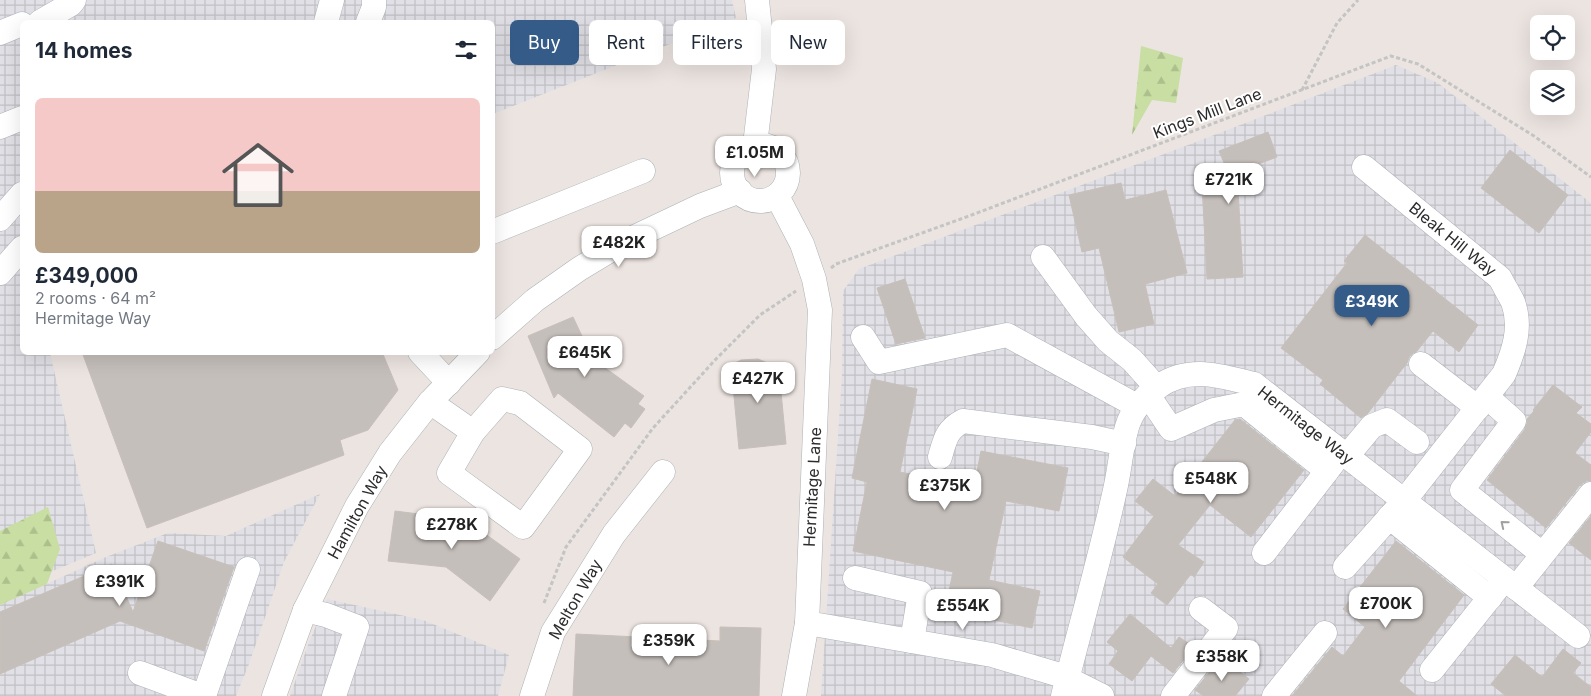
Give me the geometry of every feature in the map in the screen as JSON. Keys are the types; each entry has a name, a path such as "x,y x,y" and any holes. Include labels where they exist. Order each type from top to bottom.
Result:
{"street":[{"path":"43,20 71,4 74,0"},
{"path":"327,20 332,0"},
{"path":"369,20 374,7 374,0"},
{"path":"755,145 764,69 757,0"},
{"path":"0,33 20,25"},
{"path":"0,127 20,119"},
{"path":"755,145 775,148 787,164 788,175 785,186 777,196 760,201 749,199 740,191 732,175 733,164 737,156 744,149 755,145"},
{"name":"Bleak Hill Way","path":"1345,567 1397,509 1483,403 1504,374 1514,351 1518,329 1513,304 1500,278 1364,167"},
{"path":"495,231 643,171"},
{"path":"495,335 535,300 622,243 692,210 740,191"},
{"path":"0,219 20,196"},
{"name":"Hermitage Lane","path":"777,196 802,244 814,279 820,310 807,623 794,696"},
{"path":"0,273 20,250"},
{"path":"1044,257 1086,316 1108,341 1132,360 1147,396 1171,429 1214,410 1244,404 1267,409 1327,471"},
{"path":"863,337 879,362 1008,334 1147,396"},
{"path":"423,355 449,383"},
{"name":"Hamilton Way","path":"274,696 305,610 357,506 390,453 430,402 475,355"},
{"path":"1421,364 1514,421 1462,490 1542,554"},
{"name":"Hermitage Way","path":"1147,396 1169,380 1191,374 1208,373 1254,384 1267,409 1344,454 1397,509 1510,584 1578,636"},
{"path":"1065,688 1115,490 1127,426 1147,396"},
{"path":"502,400 520,403 580,449 523,527 449,473 473,432 502,400"},
{"path":"430,402 473,432"},
{"path":"1264,553 1327,471 1372,426 1387,420 1417,442"},
{"path":"940,457 948,433 962,421 1092,437 1124,444"},
{"name":"Melton Way","path":"532,696 552,632 614,534 663,472"},
{"path":"1432,670 1490,598 1510,584 1542,554 1591,494"},
{"path":"1397,509 1490,598"},
{"path":"140,673 203,696 248,569"},
{"path":"855,578 920,593 912,641"},
{"path":"1173,696 1226,628 1201,609"},
{"path":"305,610 326,615 357,627 334,696"},
{"path":"807,623 992,655 1060,675 1065,688"},
{"path":"1274,696 1326,633"},
{"path":"1065,688 1102,696"}],"path":[{"path":"1302,90 1337,23 1358,0"},
{"name":"Kings Mill Lane","path":"814,279 836,264 969,216 1391,56 1418,64 1534,136 1591,177"}],"shaded area":[{"path":"0,0 732,0 736,18 731,20 673,20 673,43 663,47 663,20 589,20 589,65 617,65 495,113 495,20 20,20 20,355 50,355 96,553 0,593"},
{"path":"1396,65 1438,83 1591,203 1591,696 821,696 842,375 843,291 859,269"},
{"path":"320,494 284,562 236,696 0,696 0,605 106,557 168,533 226,536"},
{"path":"327,599 423,620 509,655 498,696 290,696"}],"green space":[{"path":"1141,46 1183,58 1176,103 1152,100 1132,135"},
{"path":"48,507 60,549 47,584 0,605 0,531"}],"building":[{"path":"1268,132 1277,157 1237,172 1243,277 1207,279 1201,166 1225,165 1219,151"},
{"path":"1510,150 1568,195 1539,233 1481,188"},
{"path":"1121,183 1125,200 1166,190 1187,273 1145,284 1154,324 1119,332 1099,248 1082,252 1069,195"},
{"path":"1365,235 1478,325 1459,352 1433,331 1417,351 1410,355 1407,363 1368,413 1361,418 1320,384 1323,380 1281,348 1347,263 1344,261"},
{"path":"905,279 925,338 896,344 877,288"},
{"path":"573,317 597,368 604,367 644,396 638,404 645,409 631,428 625,423 614,437 558,393 554,398 528,336"},
{"path":"83,355 383,355 398,390 368,430 340,440 344,455 147,528"},
{"path":"758,359 770,364 779,371 786,444 739,449 731,365 741,360"},
{"path":"872,379 917,389 900,472 974,487 981,451 1068,468 1059,511 1006,501 989,580 1040,591 1032,628 945,610 953,572 853,551 867,482 852,478"},
{"path":"1553,385 1582,407 1576,413 1591,424 1591,432 1575,453 1591,465 1591,481 1586,481 1580,485 1546,528 1487,480 1525,429 1527,419 1533,410"},
{"path":"1240,419 1304,470 1251,537 1210,505 1178,545 1204,562 1194,577 1191,574 1167,605 1151,593 1158,584 1123,557 1154,516 1135,501 1153,479 1175,496 1235,420"},
{"path":"395,511 466,520 520,559 490,601 446,567 388,561"},
{"path":"1591,516 1591,560 1569,543"},
{"path":"158,541 234,567 204,651 120,621 0,674 0,612 112,564 133,612"},
{"path":"1396,541 1464,595 1399,681 1417,696 1292,696 1332,647 1343,656 1365,627 1343,609"},
{"path":"1130,614 1171,648 1179,637 1194,647 1173,673 1151,656 1132,681 1109,664 1118,651 1107,642"},
{"path":"720,627 761,628 759,696 573,696 576,634 720,641"},
{"path":"1563,649 1581,663 1573,673 1591,687 1591,696 1506,696 1491,684 1515,655 1542,677"},
{"path":"1229,663 1249,679 1235,696 1204,696 1195,690 1216,664 1223,670"}]}
